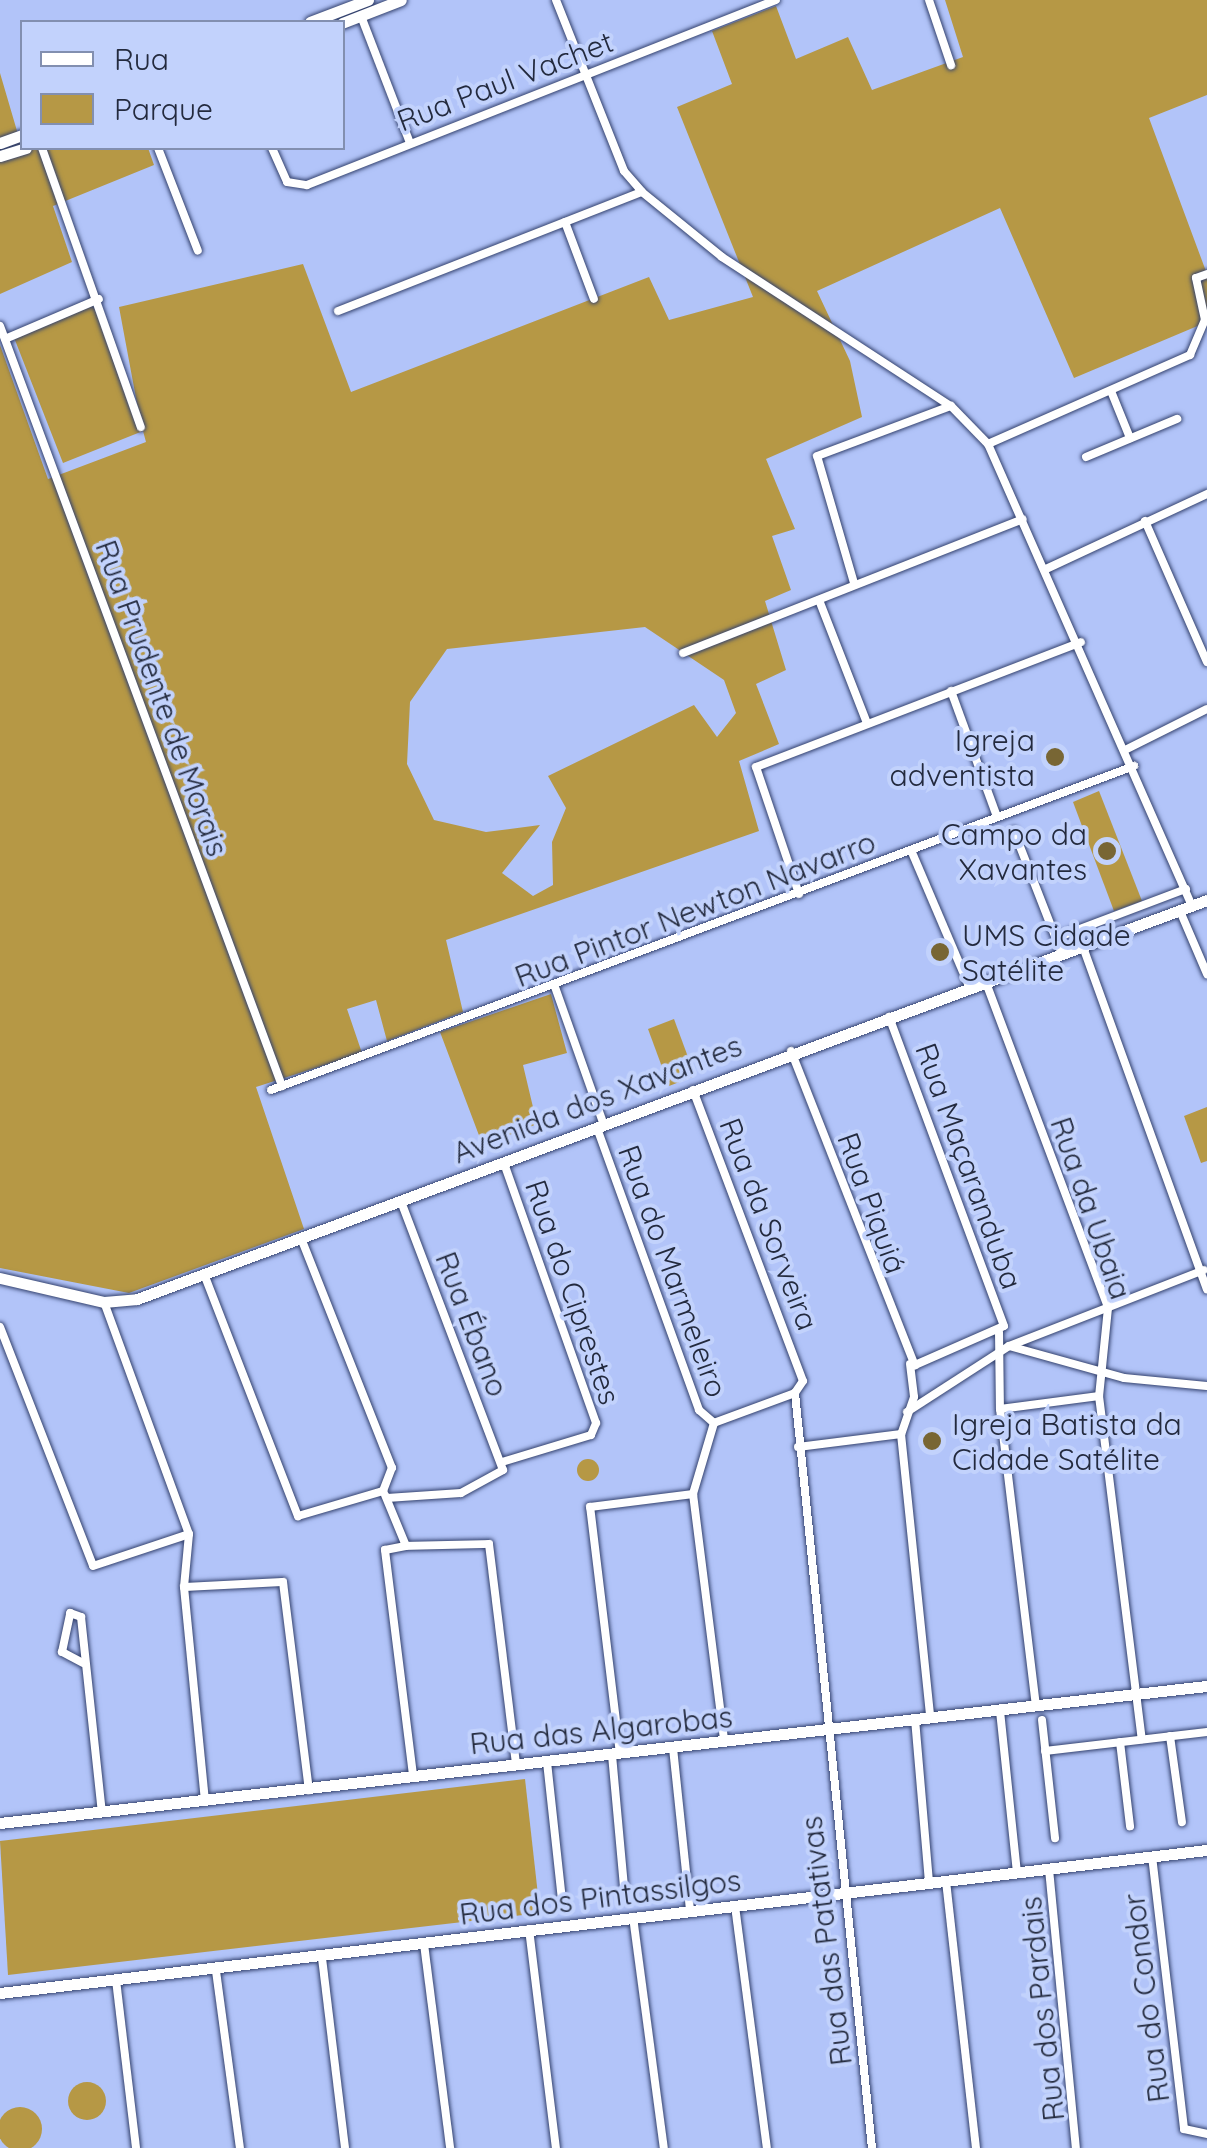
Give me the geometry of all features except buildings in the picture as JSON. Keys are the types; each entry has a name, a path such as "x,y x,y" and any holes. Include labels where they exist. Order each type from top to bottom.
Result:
{"street":[{"path":"315,20 368,0"},
{"path":"345,22 401,0"},
{"path":"556,0 585,74 642,192 722,257 952,406 988,444 1081,642 1186,890 1186,908 1207,974"},
{"name":"Rua Paul Vachet","path":"273,150 283,176 299,187 776,0"},
{"path":"929,0 951,66"},
{"path":"361,16 410,143"},
{"path":"43,150 99,299 141,427"},
{"path":"159,150 198,250"},
{"path":"338,311 642,192"},
{"path":"565,222 594,299"},
{"path":"988,444 1190,354 1206,321 1196,278 1207,274"},
{"path":"5,339 99,299"},
{"name":"Rua Prudente de Morais","path":"0,326 282,1086"},
{"path":"1112,391 1130,438"},
{"path":"854,583 816,456 952,406"},
{"path":"1086,457 1177,418"},
{"path":"1046,569 1207,494"},
{"path":"683,652 1023,519"},
{"path":"1145,522 1207,662"},
{"path":"819,600 867,722"},
{"path":"798,894 755,776 766,761 1081,642"},
{"path":"951,691 997,818"},
{"path":"1127,749 1207,710"},
{"name":"Rua Pintor Newton Navarro","path":"271,1090 556,987 1134,766"},
{"path":"1014,831 1062,954"},
{"path":"911,850 968,986"},
{"path":"1056,938 1186,890"},
{"name":"Avenida dos Xavantes","path":"0,1278 104,1302 204,1274 792,1051 1207,900"},
{"path":"1118,915 1124,932"},
{"path":"1092,924 1098,941"},
{"path":"1082,946 1204,1270 1207,1289"},
{"name":"Rua da Ubaia","path":"985,980 1108,1308 1099,1396 1142,1739"},
{"name":"Rua do Marmeleiro","path":"556,987 699,1410 714,1423"},
{"name":"Rua Maçaranduba","path":"890,1017 1001,1331 1000,1408"},
{"name":"Rua Piquiá","path":"792,1051 913,1364"},
{"name":"Rua da Sorveira","path":"693,1090 802,1375 795,1394"},
{"name":"Rua do Ciprestes","path":"502,1462 591,1435 596,1416 504,1162"},
{"name":"Rua Ébano","path":"400,1202 502,1462"},
{"path":"301,1238 392,1482 385,1494"},
{"path":"907,1412 1010,1346 1204,1270"},
{"path":"204,1274 296,1513 307,1517 385,1494 462,1493 501,1476 502,1462"},
{"path":"104,1302 190,1534 184,1587 206,1801"},
{"path":"0,1327 93,1566 190,1534"},
{"path":"930,1717 901,1434 913,1364 1001,1331"},
{"path":"1010,1346 1103,1372 1207,1386"},
{"path":"724,1741 693,1494 714,1423 795,1394 825,1730"},
{"path":"1036,1706 1000,1408 1099,1396"},
{"path":"798,1446 901,1434"},
{"path":"385,1494 406,1546"},
{"path":"625,1898 616,1755 590,1507 693,1494"},
{"path":"413,1776 385,1550 406,1546 479,1540 490,1550 516,1765"},
{"path":"184,1587 274,1578 285,1587 309,1790"},
{"path":"84,1663 62,1652 60,1630 70,1613 80,1617 102,1812"},
{"name":"Rua das Algarobas","path":"0,1823 1207,1686"},
{"path":"1000,1711 1016,1872"},
{"path":"915,1719 929,1883"},
{"path":"1042,1720 1055,1838"},
{"name":"Rua das Patativas","path":"825,1730 872,2148"},
{"path":"1045,1751 1207,1732"},
{"path":"1170,1736 1182,1822"},
{"path":"1120,1742 1130,1826"},
{"path":"673,1748 690,1910"},
{"path":"548,1762 562,1901"},
{"name":"Rua dos Pintassilgos","path":"0,1993 216,1971 529,1929 1207,1850"},
{"name":"Rua do Condor","path":"1152,1856 1187,2133 1207,2134"},
{"name":"Rua dos Pardais","path":"1050,1868 1078,2146"},
{"path":"946,1881 976,2148"},
{"path":"734,1906 767,2148"},
{"path":"633,1917 664,2148"},
{"path":"529,1929 556,2148"},
{"path":"424,1944 450,2148"},
{"path":"322,1958 345,2148"},
{"path":"216,1971 240,2148"},
{"path":"116,1980 136,2148"}],"green space":[{"path":"945,0 1207,0 1207,95 1149,118 1207,274 1207,322 1074,378 1000,208 817,291 850,361 862,417 766,459 795,529 772,536 791,590 765,601 786,670 756,684 779,744 739,761 759,831 446,940 463,1012 387,1041 376,1000 347,1009 362,1053 256,1087 304,1229 129,1293 0,1268 0,345 48,479 146,442 143,431 63,463 13,335 92,302 141,425 119,307 303,264 351,392 649,277 669,320 753,297 677,107 732,84 712,31 776,6 796,59 848,37 872,90 963,57","holes":["645,627 724,680 736,713 717,737 694,705 548,776 566,808 552,842 553,885 533,896 502,873 540,825 486,832 434,820 407,764 410,702 447,649"]},
{"path":"0,73 20,150 149,150 154,165 53,206 72,262 0,294"},
{"name":"Campo da Xavantes","path":"1099,791 1142,901 1114,911 1073,802"},
{"path":"551,994 567,1053 523,1065 537,1124 483,1146 440,1032"},
{"path":"674,1019 695,1076 669,1086 648,1029"},
{"path":"1207,1107 1207,1161 1201,1163 1184,1116"},
{"path":"584,1459 592,1459 599,1470 592,1481 584,1481 577,1474 577,1466"},
{"path":"525,1779 540,1913 8,1975 0,1841"},
{"path":"87,2082 101,2087 106,2101 101,2115 87,2120 73,2115 68,2101 73,2087"},
{"path":"12,2109 28,2109 40,2121 40,2137 28,2149 12,2149 0,2137 0,2121"}],"place":[{"name":"Igreja adventista","path":"1055,757"},
{"name":"Campo da Xavantes","path":"1107,851"},
{"name":"UMS Cidade Satélite","path":"940,952"},
{"name":"Igreja Batista da Cidade Satélite","path":"932,1441"}]}
